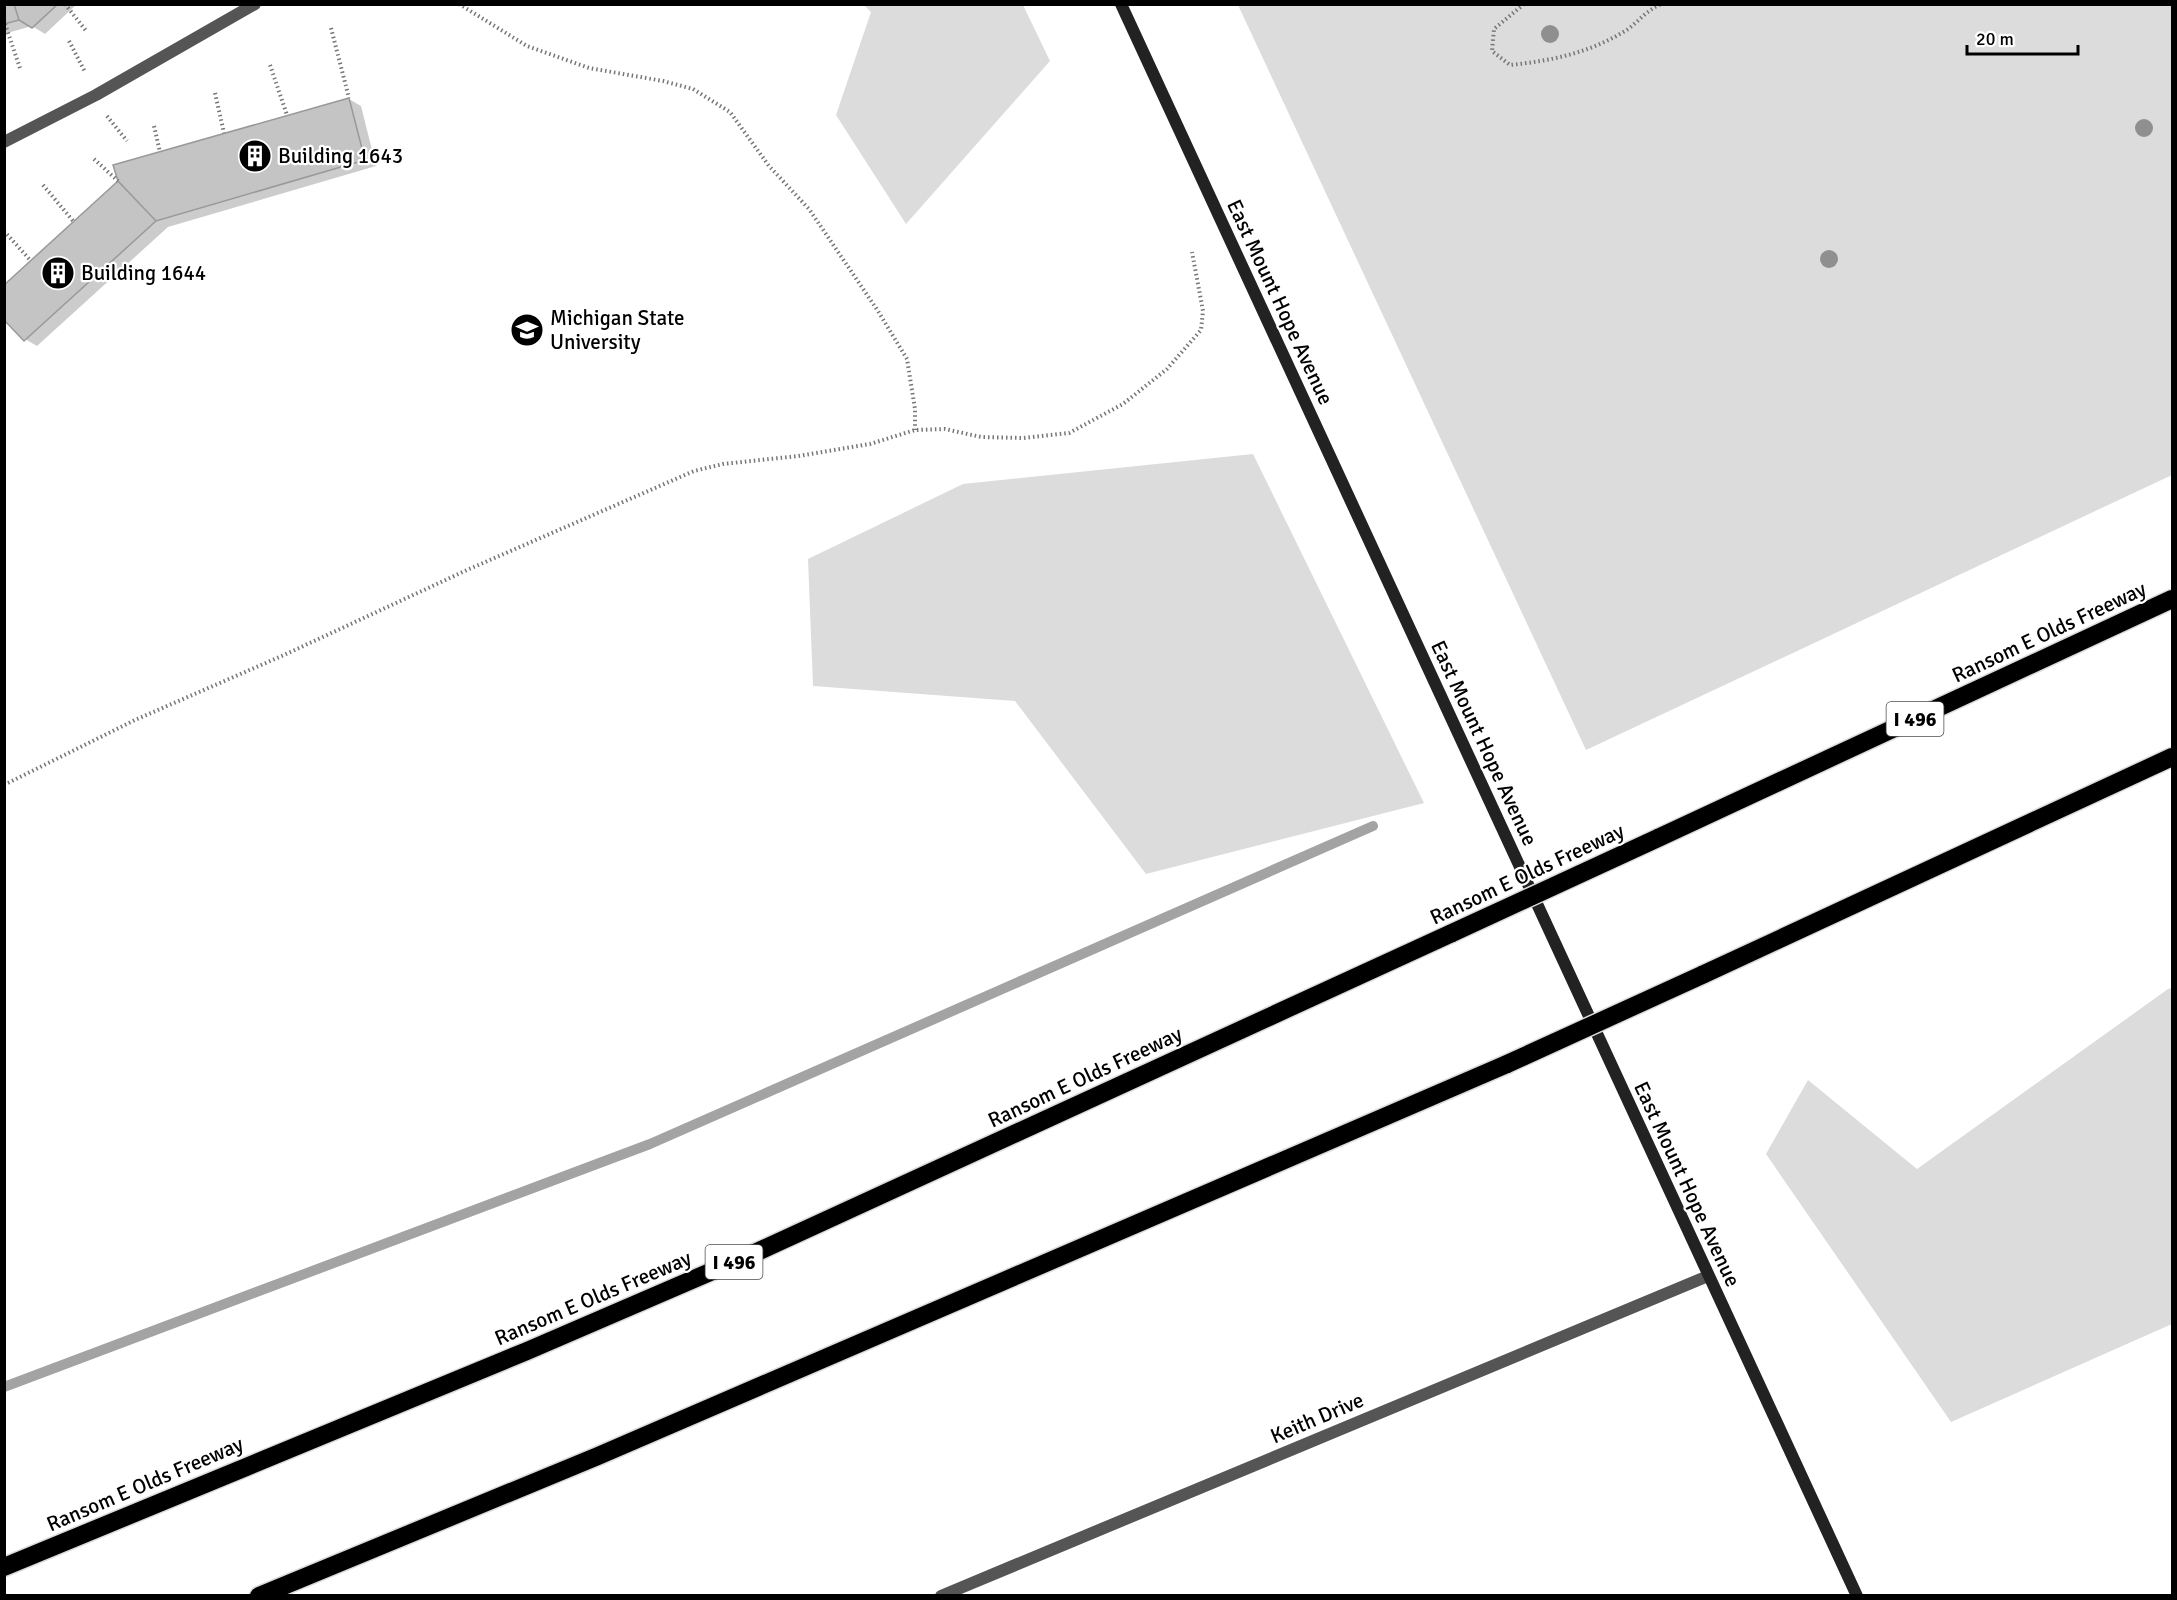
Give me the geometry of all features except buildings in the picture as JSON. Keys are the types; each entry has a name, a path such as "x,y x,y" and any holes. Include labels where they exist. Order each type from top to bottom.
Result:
{"highway":[{"name":"Ransom E Olds Freeway","path":"4,1567 527,1351 759,1251 2172,599"},
{"path":"259,1596 631,1442 1507,1064 2172,757"}],"street":[{"path":"4,142 96,95 255,4"},
{"name":"East Mount Hope Avenue","path":"1121,4 1857,1596"},
{"name":"Keith Drive","path":"941,1596 1708,1276"}],"path":[{"path":"65,4 87,32"},
{"path":"459,4 527,46 589,68 663,81 693,89 730,111 769,166 809,209 907,358 915,409 915,430"},
{"path":"1524,4 1494,29 1492,51 1510,65 1544,62 1577,53 1625,31 1654,7 1662,4"},
{"path":"5,24 20,68"},
{"path":"331,28 349,98"},
{"path":"270,65 287,115"},
{"path":"215,93 224,133"},
{"path":"154,126 160,152"},
{"path":"94,159 118,181"},
{"path":"43,186 74,222"},
{"path":"4,231 31,261"},
{"path":"4,785 135,720 694,471 723,464 798,456 870,444 915,430 945,429 981,437 1012,438 1068,433 1123,404 1167,369 1201,330 1203,311 1192,252"}],"shaded area":[{"path":"864,5 1023,5 1050,61 906,224 836,115 871,12"},
{"path":"1238,5 2172,5 2172,475 1586,750"},
{"path":"1253,454 1424,803 1146,874 1015,701 813,686 808,559 963,484"},
{"path":"2172,988 2172,1324 1951,1422 1766,1154 1808,1080 1917,1169"}],"waterway":[{"path":"4,1387 650,1144 1373,826"}],"place":[{"name":"Building 1643","path":"255,156"},
{"name":"Building 1644","path":"58,273"},
{"name":"Michigan State University","path":"527,330"}]}
